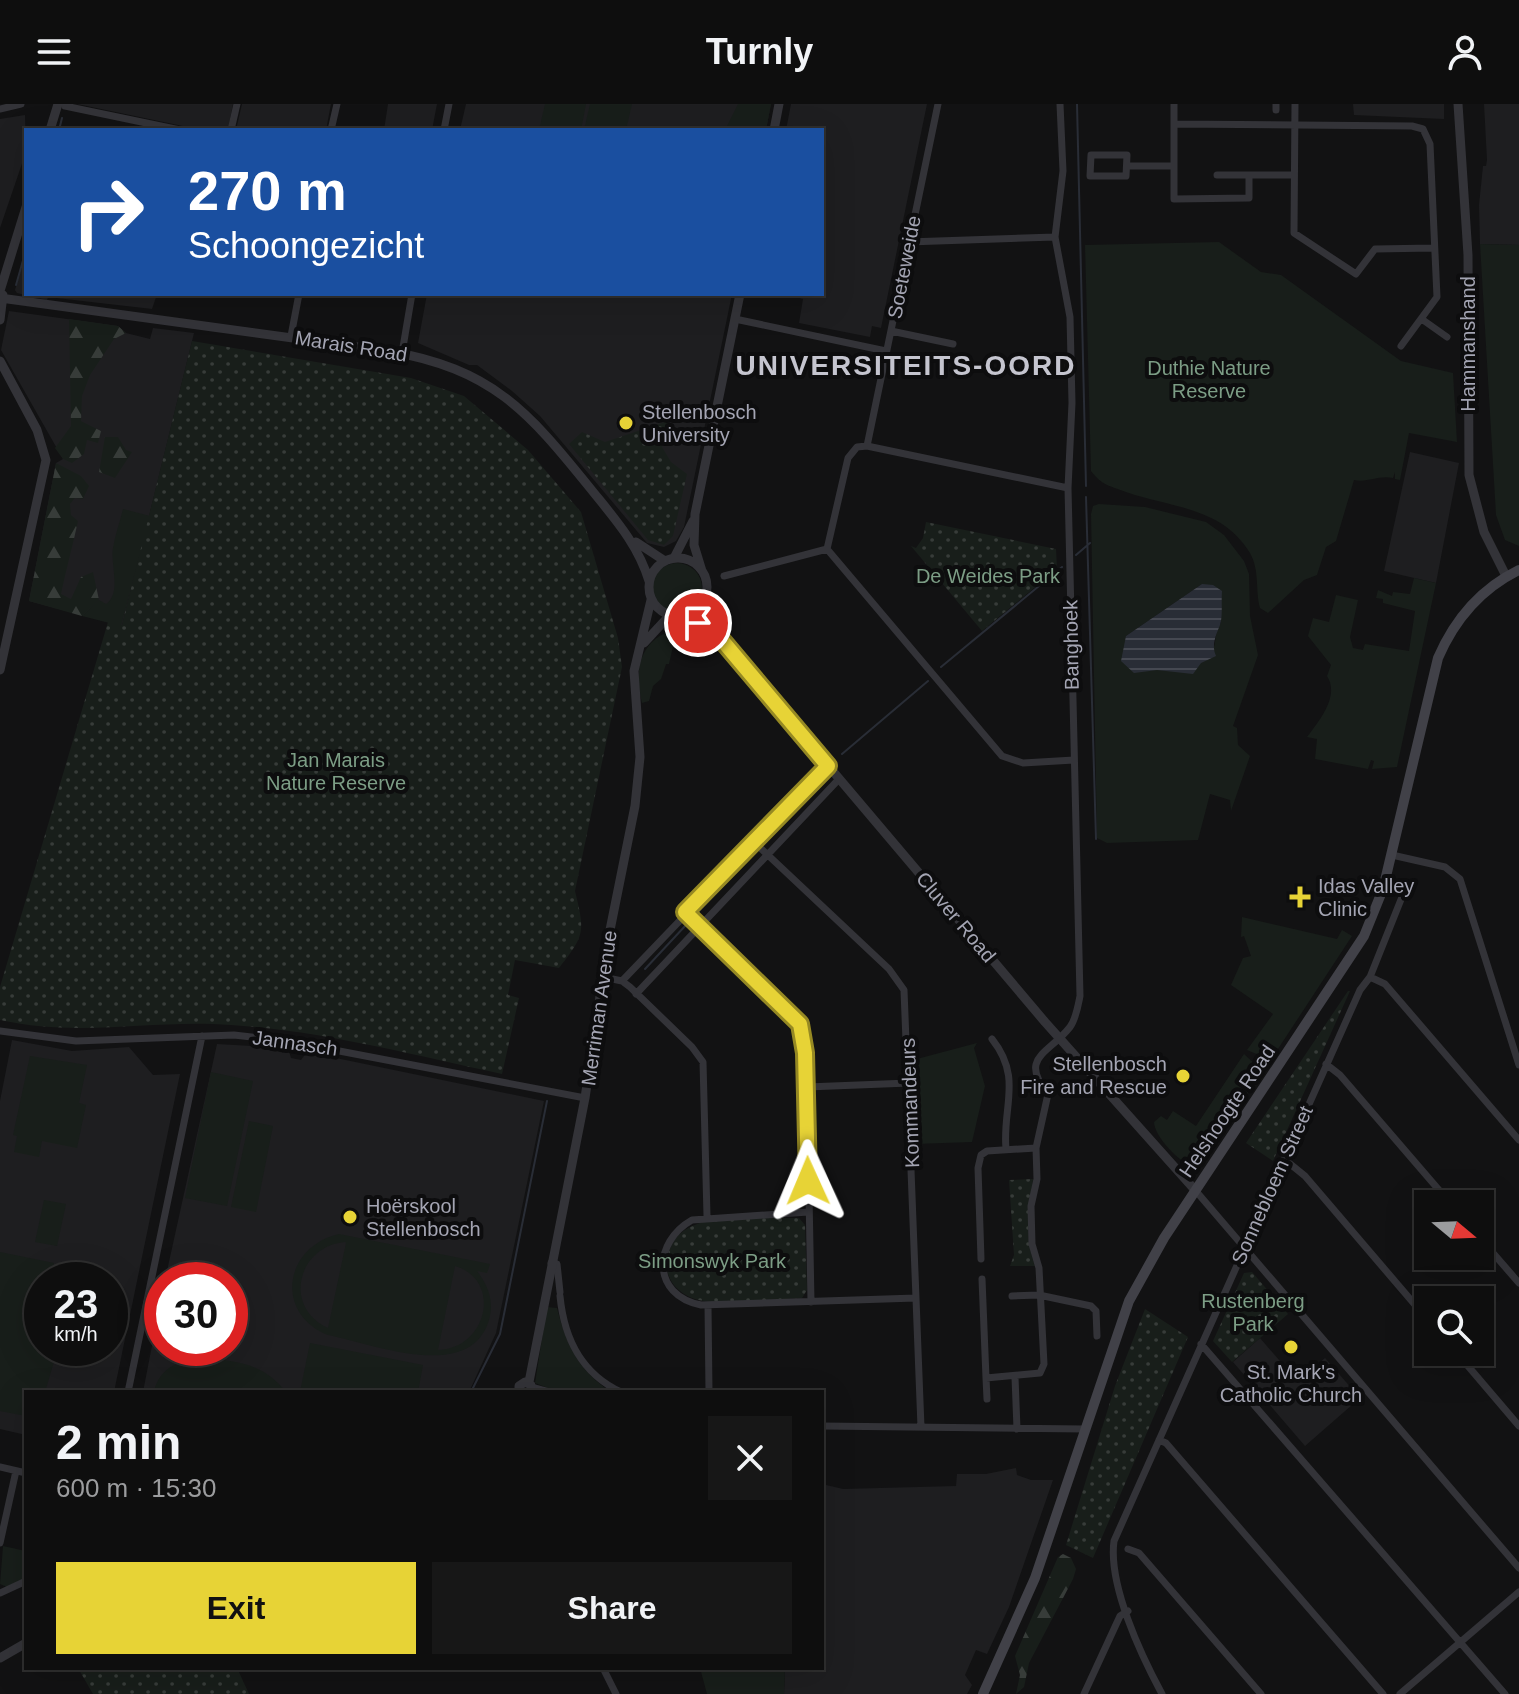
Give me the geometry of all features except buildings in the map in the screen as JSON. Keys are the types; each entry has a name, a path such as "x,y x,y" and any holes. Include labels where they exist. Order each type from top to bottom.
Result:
{"main road":[{"name":"Helshoogte Road","path":"983,1694 1035,1578 1129,1301 1195,1190 1357,949 1378,905 1392,855 1438,658 1466,611 1506,576 1519,570"}],"street":[{"path":"0,109 21,104"},
{"path":"231,128 237,104"},
{"path":"331,128 337,104"},
{"path":"444,128 449,104"},
{"path":"774,128 779,104"},
{"name":"Soeteweide","path":"827,549 848,458 857,447 867,446 938,104"},
{"name":"Banghoek","path":"1036,1148 1048,1094 1036,1079 1035,1065 1073,1022 1080,996 1068,488 1072,403 1070,317 1055,237 1063,171 1060,104"},
{"path":"1174,104 1174,199 1249,198 1249,175"},
{"path":"1295,104 1294,233 1356,274 1375,249 1433,248"},
{"name":"Hammanshand","path":"1458,104 1468,255 1469,475 1484,532 1506,576"},
{"path":"51,128 62,105 171,128"},
{"path":"1174,124 1412,126 1423,129 1430,144 1433,248 1438,287 1432,308 1401,346"},
{"path":"1091,155 1127,155 1127,166 1126,176 1090,176 1091,155"},
{"path":"1127,166 1174,166"},
{"path":"1217,175 1294,175"},
{"path":"0,320 2,293 24,214"},
{"path":"908,242 1055,237"},
{"name":"Marais Road","path":"2,293 402,353 477,377 524,410 630,538 649,581"},
{"path":"291,336 299,296"},
{"path":"402,353 412,296"},
{"path":"695,514 694,545 707,583 706,596 700,606 685,616 669,616 651,600 649,581 655,569 670,559 684,543 695,514 740,296"},
{"path":"735,319 886,351"},
{"path":"1423,320 1447,337"},
{"path":"891,331 953,344"},
{"path":"0,361 44,446 45,471 0,670"},
{"path":"0,373 39,448 40,484"},
{"path":"867,446 1068,488"},
{"name":"Marais Road","path":"630,538 670,559"},
{"path":"724,576 827,549 1002,756 1023,763 1074,760"},
{"path":"670,559 686,559 702,571"},
{"name":"Cluver Road","path":"706,596 709,614 721,639 1059,1037 1195,1190"},
{"name":"Merriman Avenue","path":"524,1388 585,1098 603,977 639,779 634,682 651,600"},
{"path":"639,648 669,616"},
{"name":"Cluver Road","path":"685,616 721,639"},
{"path":"622,981 828,766"},
{"path":"636,994 839,779"},
{"path":"805,788 817,801"},
{"name":"Kommandeurs","path":"754,842 897,978 907,1003 921,1427"},
{"path":"1392,855 1445,867 1460,879 1519,1065"},
{"name":"Sonnebloem Street","path":"1162,1694 1113,1566 1114,1541 1326,1064 1360,990 1370,977 1402,897"},
{"path":"685,912 794,1015 803,1036 807,1087 811,1302"},
{"path":"603,977 622,981 692,1047 704,1067 707,1216"},
{"path":"1370,977 1385,984 1519,1140"},
{"name":"Jannasch","path":"0,1031 76,1041 234,1035 300,1043 585,1098"},
{"path":"128,1390 202,1036"},
{"path":"992,1039 1002,1051 1012,1089 1005,1130 1006,1149"},
{"path":"1326,1064 1340,1075 1439,1190"},
{"path":"807,1087 909,1083"},
{"path":"981,1259 979,1161 987,1151 1036,1148 1037,1179 1031,1206 1043,1369 1036,1376 986,1378"},
{"path":"1284,1159 1305,1176 1414,1304"},
{"path":"1195,1190 1519,1568"},
{"path":"808,1212 707,1216 675,1229 666,1245 663,1266 666,1280 680,1298 708,1305 916,1298"},
{"path":"1494,1254 1519,1283"},
{"path":"551,1263 557,1264 560,1297 570,1342 583,1362 618,1390"},
{"path":"982,1279 987,1399"},
{"path":"1012,1296 1039,1295 1091,1306 1096,1311 1097,1336"},
{"path":"543,1301 560,1297"},
{"path":"708,1305 709,1390"},
{"path":"1201,1344 1505,1694"},
{"path":"1468,1366 1519,1426"},
{"path":"1015,1377 1017,1429"},
{"path":"824,1426 1085,1429"},
{"path":"1159,1440 1177,1455 1383,1694"},
{"path":"0,1467 24,1473"},
{"path":"0,1543 16,1471"},
{"path":"1128,1549 1139,1553 1261,1694"},
{"path":"0,1593 24,1582"},
{"path":"1400,1694 1519,1592"},
{"path":"1084,1694 1120,1616 1128,1611"},
{"path":"2,1656 24,1644"},
{"path":"604,1670 616,1694"}],"shaded area":[{"path":"77,104 233,104 228,128 192,128"},
{"path":"242,104 331,104 326,128 236,128"},
{"path":"388,104 437,104 432,128 384,128"},
{"path":"466,104 771,104 766,128 460,128"},
{"path":"791,104 927,104 881,328 872,326 870,337 799,323 803,299 796,296 824,296 824,128 786,128"},
{"path":"1353,104 1444,104 1444,119 1354,115"},
{"path":"1484,104 1519,104 1519,245 1480,244 1479,205 1483,166 1486,166 1487,160"},
{"path":"25,115 25,128 24,158 0,228 0,119"},
{"path":"24,261 24,295 15,290"},
{"path":"30,296 156,296 152,309 48,297 47,300"},
{"name":"Stellenbosch University","path":"427,296 732,296 684,527 676,541 664,547 647,543 540,416 512,391 477,365 469,365 418,343"},
{"path":"9,311 118,326 126,333 150,339 153,328 194,333 122,626 29,601 56,463 63,459 1,350"},
{"path":"1410,452 1459,463 1436,583 1384,571"},
{"path":"1202,584 1213,585 1222,591 1221,621 1214,644 1216,656 1201,663 1193,674 1157,670 1134,673 1121,661 1126,636"},
{"path":"12,1040 72,1051 129,1047 153,1075 180,1074 128,1325 128,1262 24,1262 24,1366 119,1366 114,1390 24,1390 24,1435 0,1429 0,1101"},
{"name":"Hoërskool Stellenbosch","path":"217,1044 288,1048 291,1058 301,1060 307,1052 544,1101 496,1333 470,1390 143,1390 148,1366 248,1366 248,1262 169,1262"},
{"path":"1260,1338 1298,1382 1325,1358 1360,1398 1305,1446 1233,1362"},
{"path":"1016,1468 1017,1475 1031,1480 1053,1480 1009,1607 987,1654 976,1650 965,1675 972,1685 967,1694 784,1694 785,1670 824,1670 824,1484 843,1489 956,1486 957,1474 986,1474"}],"green space":[{"path":"545,104 586,104 581,128 539,128"},
{"path":"590,104 632,104 626,128 584,128"},
{"path":"738,104 771,104 766,128 726,128"},
{"name":"Duthie Nature Reserve","path":"1219,242 1261,272 1281,275 1401,361 1453,373 1457,442 1409,433 1400,480 1395,479 1395,472 1393,478 1354,480 1336,541 1326,547 1317,575 1304,580 1268,613 1260,608 1255,567 1250,553 1225,526 1195,511 1110,486 1091,471 1085,245"},
{"path":"1480,244 1519,245 1519,546 1505,540 1496,515"},
{"path":"69,319 118,326 126,333 114,339 90,375 82,396 81,421 101,431 98,443 87,440 84,454 72,463 63,459 55,448 71,426"},
{"name":"Jan Marais Nature Reserve","path":"192,341 411,378 464,396 528,450 581,512 618,638 622,667 575,891 581,925 578,940 559,968 515,960 508,995 519,998 502,1074 367,1045 265,1028 173,1024 60,1028 0,1020 0,987 108,622 122,625"},
{"path":"668,421 662,447 671,462 687,474 673,536 664,545 648,540 569,444 582,432 605,442"},
{"path":"105,437 118,437 126,450 132,452 115,478 99,472"},
{"path":"56,463 81,476 89,486 83,499 75,498 70,504 71,515 78,521 61,594 71,599 81,577 93,572 99,600 82,616 29,601"},
{"path":"1093,506 1145,507 1206,522 1224,535 1244,561 1249,574 1250,616 1258,655 1233,726 1237,728 1238,745 1250,756 1231,811 1230,800 1210,794 1198,840 1107,843 1097,838","holes":["1202,584 1219,609 1221,623 1212,652 1203,661 1179,670 1169,671 1154,666 1126,636"]},
{"path":"123,509 150,516 121,626 82,616 99,600 106,604 111,599 114,586 112,555"},
{"name":"De Weides Park","path":"926,522 1056,549 1057,569 982,631 911,546 916,548 923,538"},
{"path":"667,564 687,564 701,578 701,598 687,612 667,612 653,598 653,578"},
{"path":"1414,578 1436,583 1397,767 1372,769 1374,761 1371,760 1368,769 1315,759 1317,739 1307,737 1330,700 1327,676 1331,665 1308,636 1313,618 1329,622 1336,595 1358,600 1350,637 1353,648 1363,650 1365,644 1409,651 1415,611 1383,603 1383,599 1376,598 1378,590 1392,596 1393,592 1410,594"},
{"path":"678,629 690,630 674,642 669,664 666,664 661,679 653,686 649,701 642,703 639,678 643,656 656,639"},
{"path":"1242,917 1337,939 1342,930 1352,936 1276,1052 1266,1058 1247,1050 1273,1014 1231,985 1243,958 1251,956 1244,936 1241,937"},
{"path":"1350,991 1273,1161 1246,1143"},
{"path":"977,1043 974,1048 985,1086 972,1142 915,1144 913,1060"},
{"path":"1244,1054 1259,1068 1258,1078 1202,1161 1194,1166 1188,1164 1163,1142 1154,1122 1161,1116 1167,1120 1173,1111 1196,1126"},
{"path":"30,1056 87,1065 79,1103 86,1105 77,1148 42,1141 39,1157 14,1152 17,1136 13,1135"},
{"path":"211,1072 253,1081 227,1206 185,1198"},
{"path":"249,1121 273,1126 256,1212 231,1207"},
{"path":"1033,1179 1028,1233 1035,1266 1010,1266 1014,1255 1009,1180"},
{"path":"44,1200 66,1204 57,1246 35,1242"},
{"name":"Simonswyk Park","path":"739,1217 799,1218 805,1225 807,1290 802,1298 731,1303 703,1301 683,1293 669,1277 667,1266 671,1246 682,1232 698,1224"},
{"path":"339,1234 490,1264 487,1273 477,1271 490,1296 488,1323 477,1341 460,1351 440,1355 393,1351 328,1335 311,1325 299,1312 293,1297 297,1266 306,1252 321,1241","holes":["346,1243 328,1328 314,1318 305,1306 301,1293 302,1279 307,1265 316,1254 329,1246","455,1266 470,1274 479,1285 484,1298 483,1313 478,1327 468,1338 455,1347 438,1350"]},
{"path":"0,1252 49,1262 24,1262 24,1366 53,1366 46,1390 24,1390 24,1416 0,1411"},
{"name":"Rustenberg Park","path":"1252,1272 1288,1314 1232,1362 1213,1341 1244,1273"},
{"path":"547,1307 557,1308 575,1356 590,1375 608,1390 553,1390 535,1383"},
{"path":"1145,1309 1188,1337 1093,1558 1066,1545 1115,1386"},
{"path":"310,1343 423,1365 418,1390 300,1390"},
{"path":"173,1366 248,1366 269,1375 284,1390 155,1390 166,1371"},
{"path":"3,1546 24,1551 24,1578 7,1587 0,1584"},
{"path":"1063,1554 1071,1558 1076,1569 1073,1579 1029,1663 1024,1687 1016,1694 1020,1675 1015,1656 1058,1557"},
{"path":"79,1670 238,1670 249,1694 93,1694"},
{"path":"701,1670 785,1670 784,1694 707,1694"}],"waterway":[{"path":"1077,104 1086,486"},
{"path":"60,128 62,118"},
{"path":"16,285 24,257"},
{"path":"1086,497 1096,839"},
{"path":"1076,555 1090,543"},
{"path":"941,667 1062,567"},
{"path":"842,754 928,681"},
{"path":"766,839 805,798"},
{"path":"698,912 755,852"},
{"path":"645,969 686,925"},
{"path":"472,1390 500,1334 547,1101"}],"place":[{"name":"Stellenbosch University","path":"626,423"},
{"name":"Idas Valley Clinic","path":"1300,897"},
{"name":"Stellenbosch Fire and Rescue","path":"1183,1076"},
{"name":"Hoërskool Stellenbosch","path":"350,1217"},
{"name":"St. Mark's Catholic Church","path":"1291,1347"}],"district":[{"name":"UNIVERSITEITS-OORD","path":"906,365"}],"route":[{"path":"698,623 721,639 828,766 685,912 784,1005 800,1024 807,1087 808,1181"}]}
